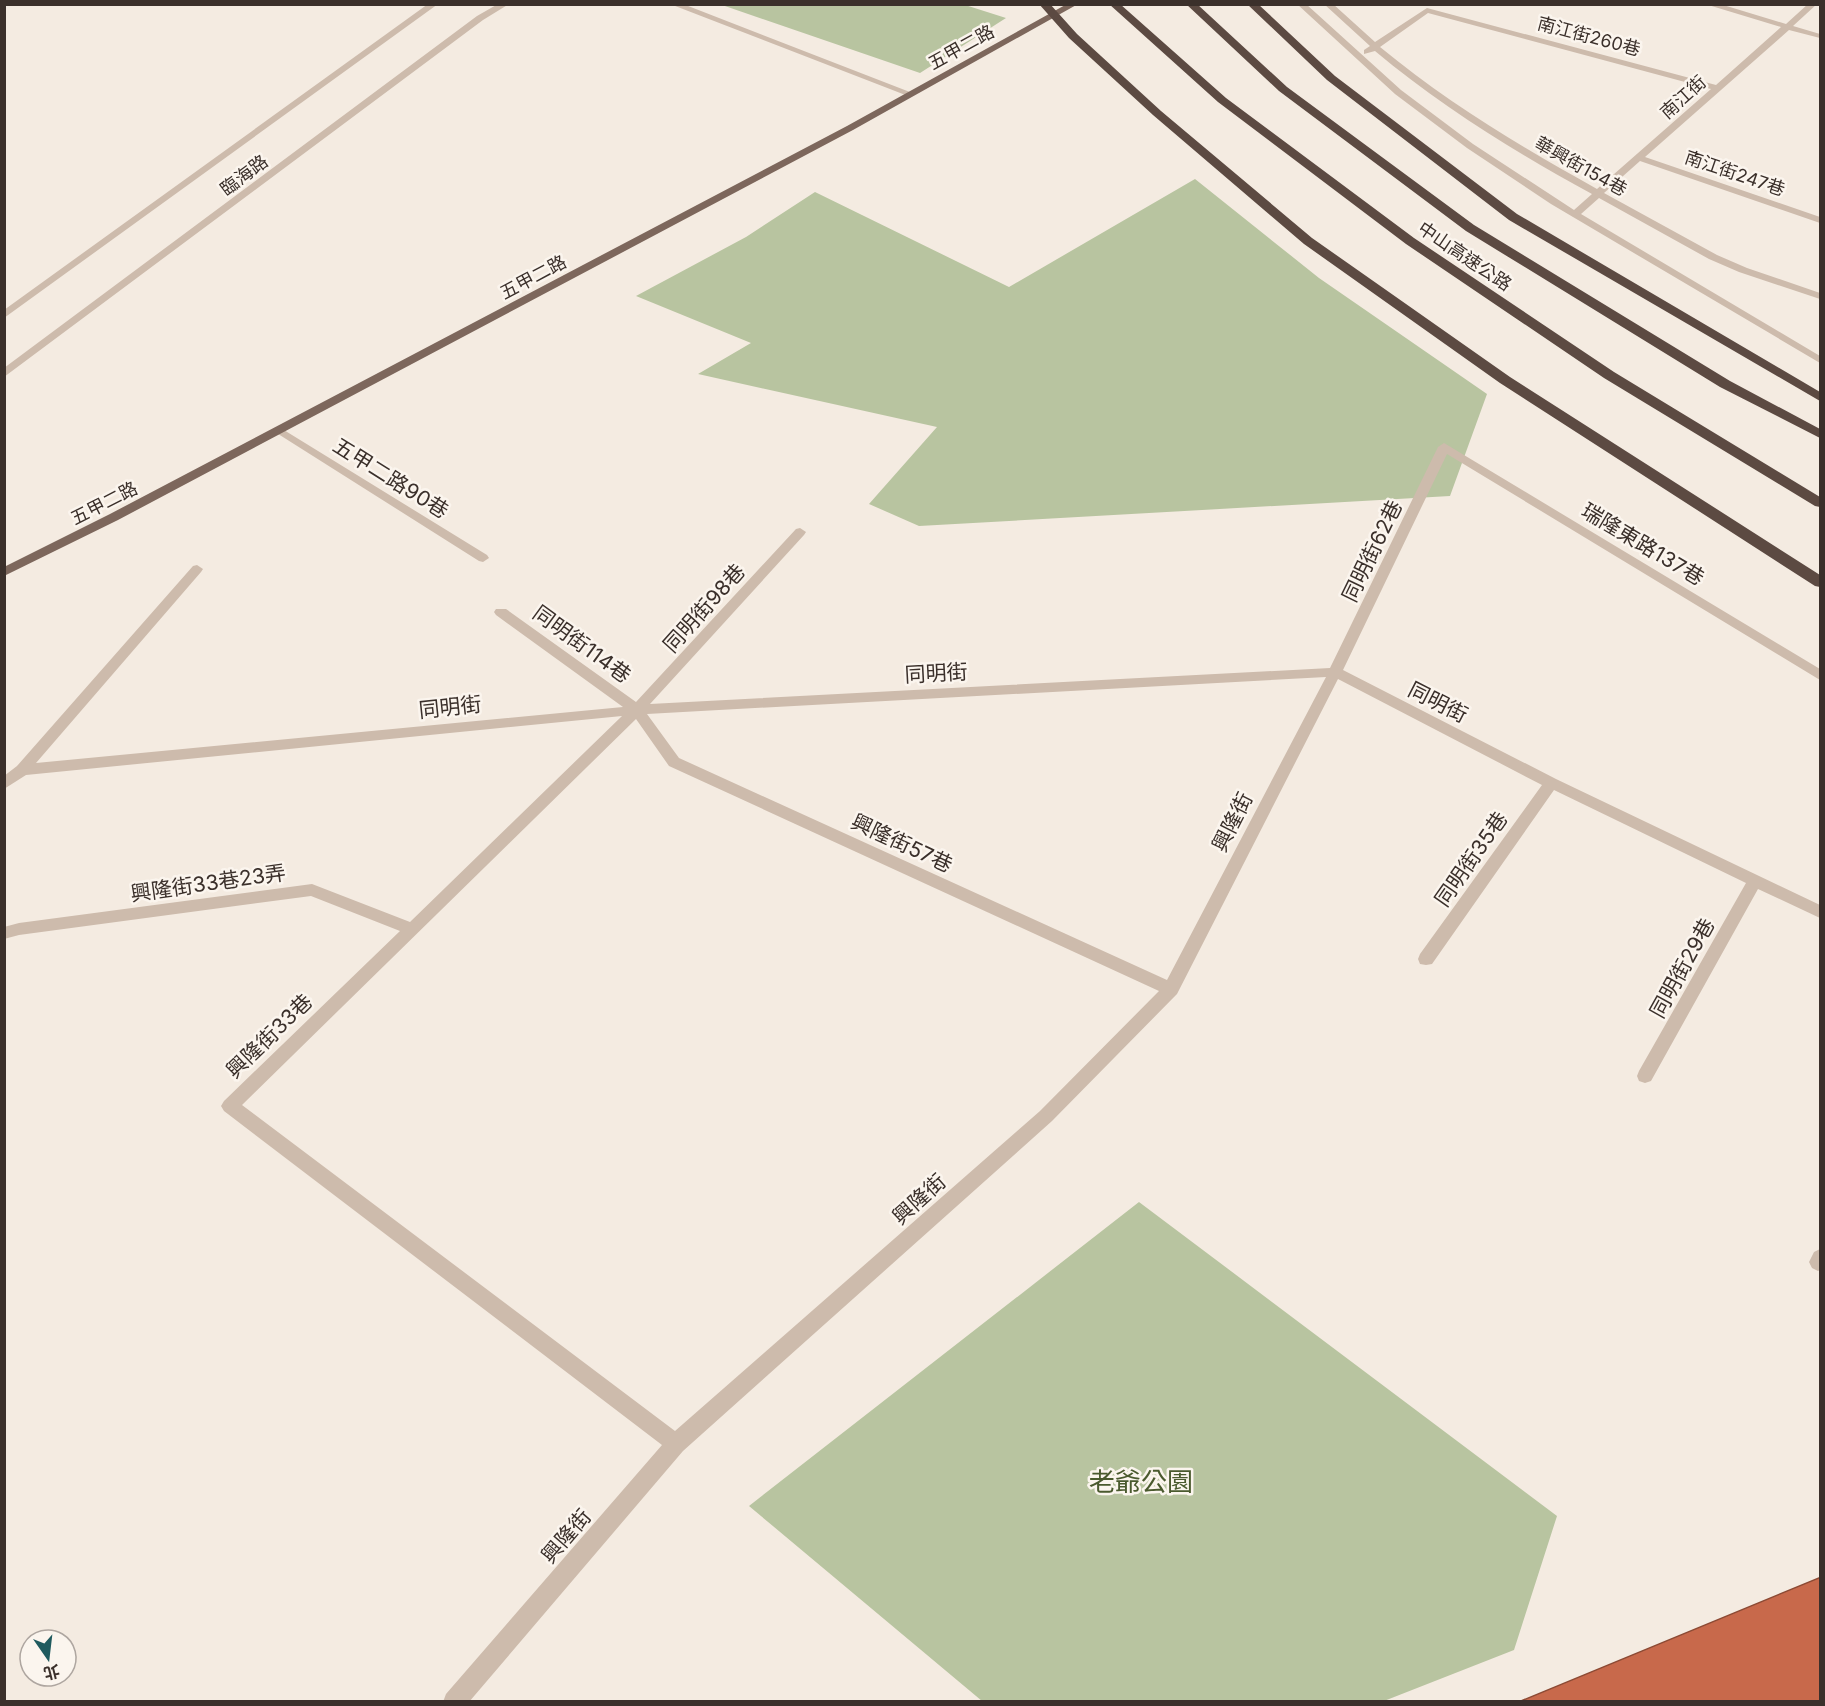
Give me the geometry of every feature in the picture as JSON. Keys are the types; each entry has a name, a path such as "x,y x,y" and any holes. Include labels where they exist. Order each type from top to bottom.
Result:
{"highway":[{"path":"1044,4 1073,36 1157,113 1308,241 1505,380 1821,582"},
{"name":"中山高速公路","path":"1191,4 1283,89 1470,228 1725,384 1821,434"},
{"path":"1252,4 1330,78 1514,217 1821,397"},
{"name":"中山高速公路","path":"1117,7 1222,100 1410,241 1609,375 1821,503"}],"main road":[{"name":"五甲二路","path":"4,572 279,430 911,94 1074,4"}],"street":[{"name":"臨海路","path":"4,315 434,4"},
{"name":"臨海路","path":"4,374 480,18 505,4"},
{"path":"674,4 911,94"},
{"path":"1301,4 1398,92 1470,146 1575,214 1821,360"},
{"name":"華興街154巷","path":"1328,4 1348,25 1376,48 1490,133 1713,257 1743,270 1821,296"},
{"path":"1709,4 1821,36"},
{"name":"南江街","path":"1575,214 1813,4"},
{"name":"南江街260巷","path":"1358,57 1376,48 1427,10 1718,88"},
{"name":"南江街247巷","path":"1639,158 1821,220"},
{"name":"五甲二路90巷","path":"279,430 483,558"},
{"name":"同明街62巷","path":"1335,672 1444,447"},
{"name":"瑞隆東路137巷","path":"1444,447 1821,675"},
{"name":"同明街98巷","path":"637,710 800,532"},
{"path":"4,784 22,770 197,569"},
{"name":"同明街114巷","path":"501,612 637,710"},
{"name":"同明街","path":"22,770 637,710 1335,672 1551,783 1821,912"},
{"name":"興隆街","path":"454,1701 676,1444 1047,1116 1171,989 1335,672"},
{"name":"興隆街33巷","path":"637,710 230,1106 676,1444"},
{"name":"興隆街57巷","path":"637,710 674,762 1171,989"},
{"name":"同明街35巷","path":"1426,959 1551,783"},
{"name":"同明街29巷","path":"1645,1076 1755,881"},
{"name":"興隆街33巷23弄","path":"4,933 19,929 312,890 412,929"}],"green space":[{"path":"962,4 1006,18 920,73 722,5"},
{"path":"1195,179 1319,278 1487,394 1450,496 919,526 869,504 937,427 698,374 751,343 636,296 746,237 815,192 1009,287"},
{"name":"老爺公園","path":"1139,1202 1557,1516 1514,1650 1384,1701 982,1701 749,1506"}],"building":[{"path":"1821,1577 1821,1701 1521,1701"}]}
